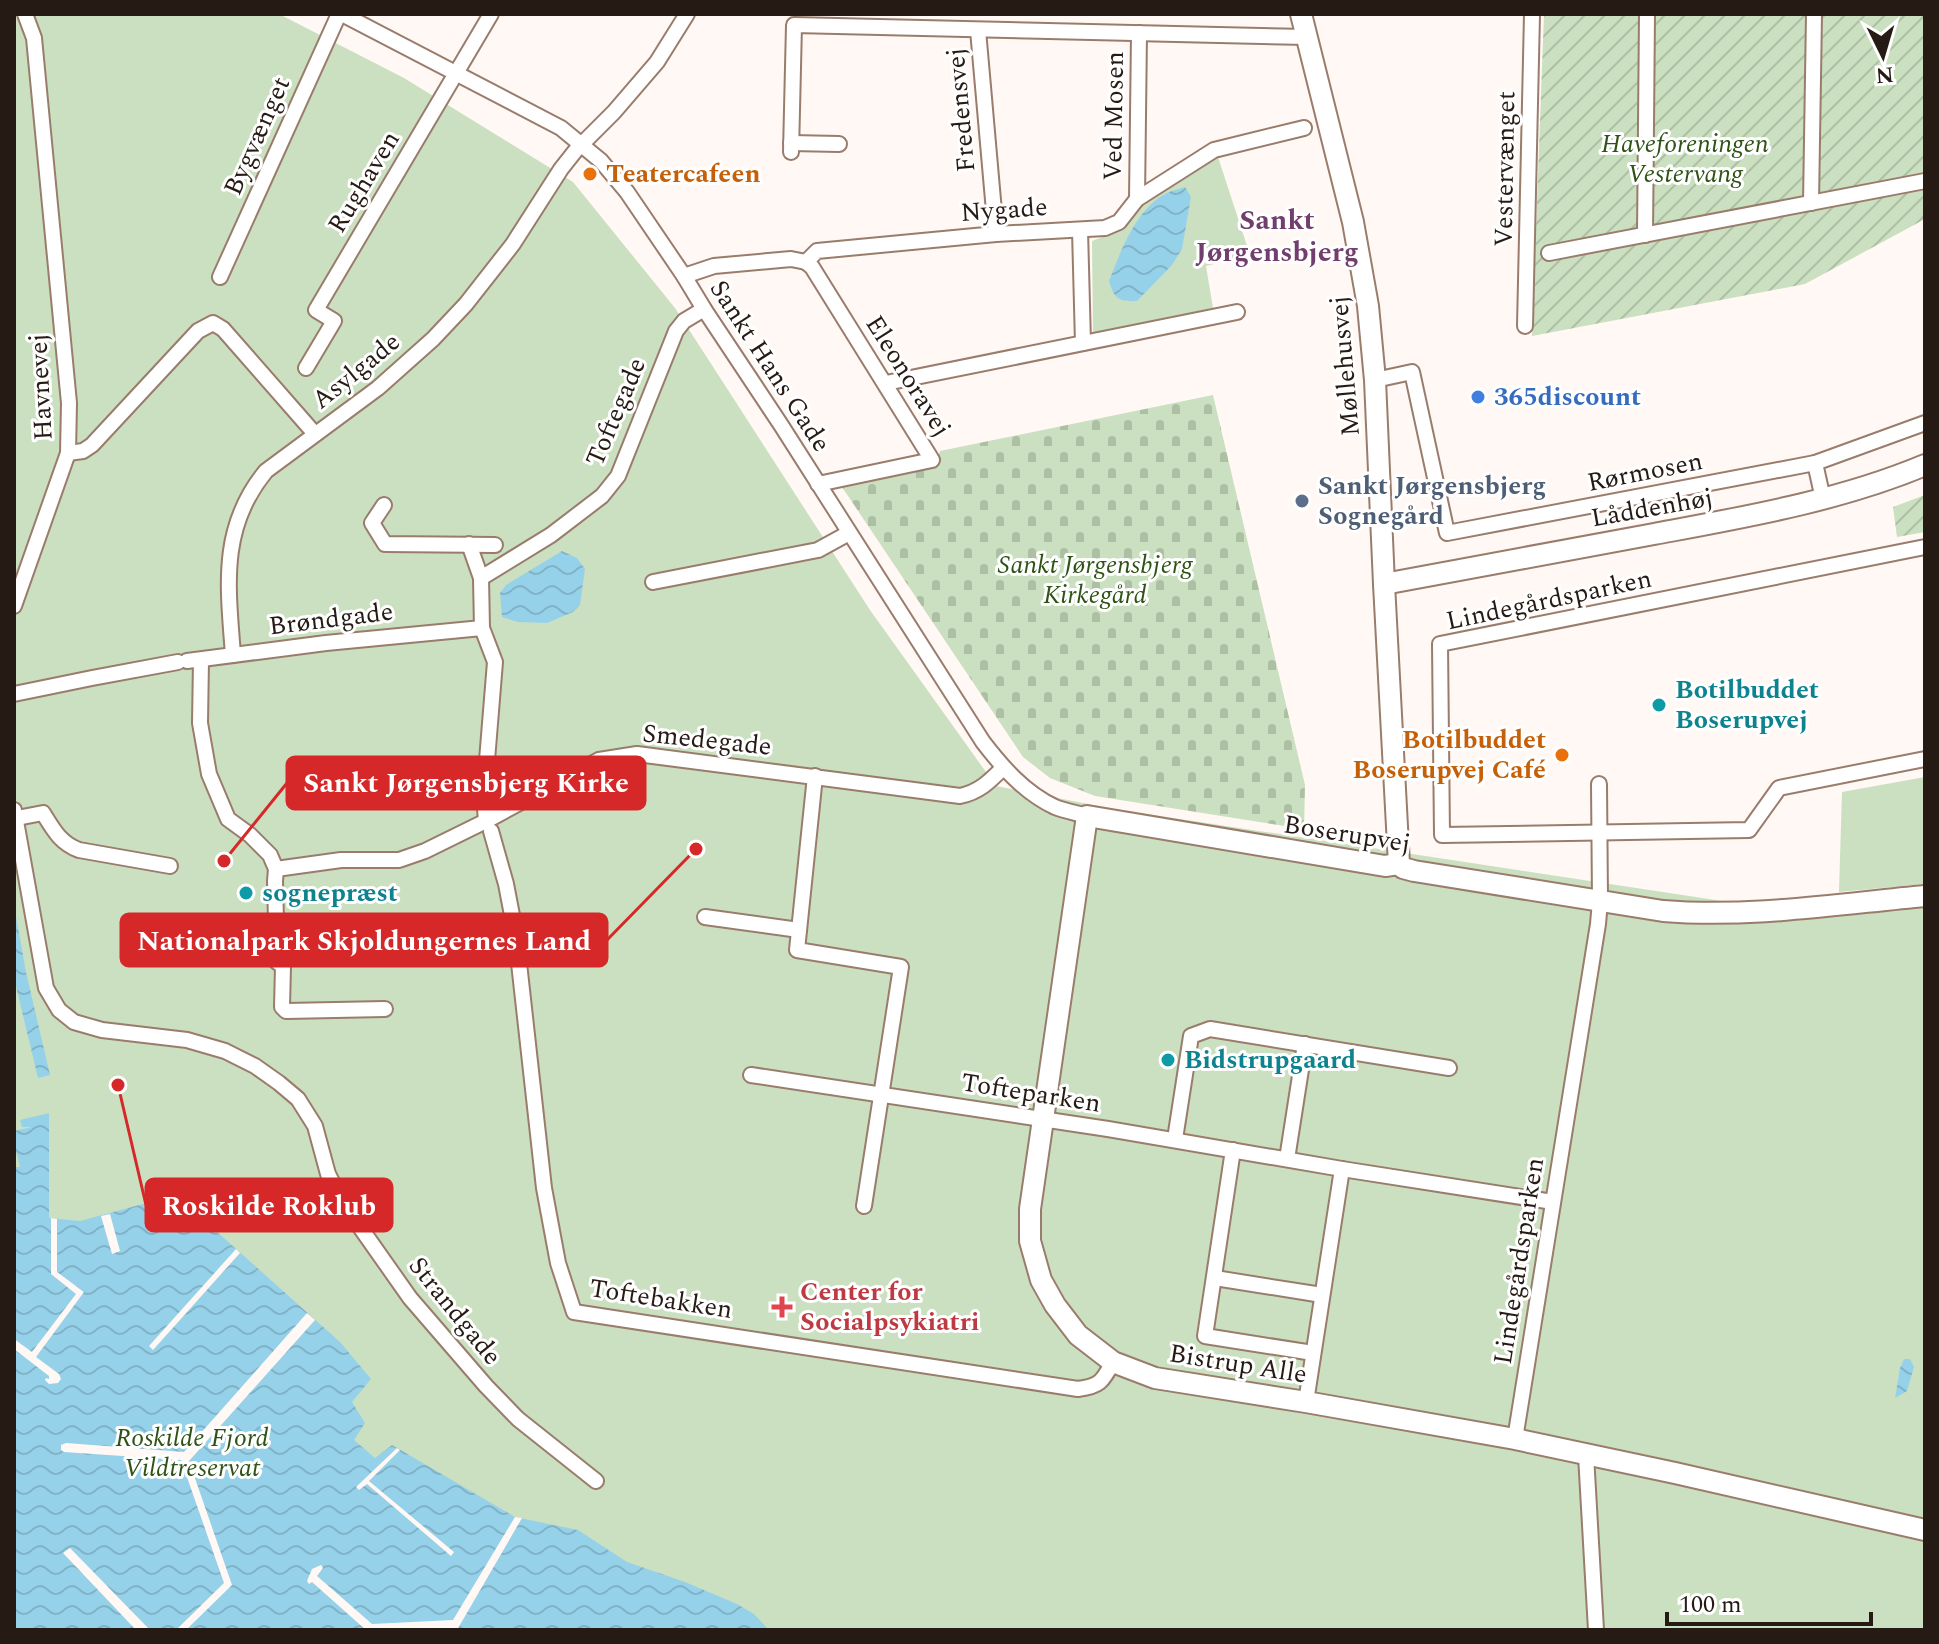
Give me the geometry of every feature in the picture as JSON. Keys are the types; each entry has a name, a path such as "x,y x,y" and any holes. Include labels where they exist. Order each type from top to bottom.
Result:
{"street":[{"name":"Havnevej","path":"14,606 68,453 69,403 36,53 25,14"},
{"name":"Sankt Hans Gade","path":"341,14 561,128 601,161 627,192 684,276 983,742 1003,768 1030,792 1055,807 1087,816"},
{"name":"Bygvænget","path":"220,277 341,14"},
{"name":"Rughaven","path":"306,368 334,321 316,310 491,14"},
{"name":"Asylgade","path":"233,655 227,583 231,544 238,516 253,488 266,471 378,388 433,339 466,304 513,244 561,169 657,62 687,14"},
{"name":"Møllehusvej","path":"1301,14 1358,245 1368,306 1375,380 1399,864"},
{"name":"Vestervænget","path":"1525,326 1532,14"},
{"path":"1645,235 1647,14"},
{"path":"1811,203 1814,14"},
{"path":"839,144 791,147 794,25 1307,37"},
{"name":"Fredensvej","path":"978,30 996,234"},
{"name":"Ved Mosen","path":"1137,199 1139,33"},
{"name":"Nygade","path":"684,276 714,266 791,259 806,262 817,251 996,234 1105,228 1119,222 1137,199 1214,150 1304,128"},
{"path":"1549,253 1925,181"},
{"path":"1080,230 1083,343"},
{"name":"Eleonoravej","path":"806,262 886,383 932,460 818,484"},
{"name":"Toftegade","path":"481,578 551,535 602,496 618,476 676,331 684,321 704,309"},
{"path":"886,383 1237,312"},
{"path":"68,453 83,451 92,445 198,331 213,323 223,329 315,434"},
{"name":"Rørmosen","path":"1375,380 1412,372 1447,533 1815,463 1925,423"},
{"path":"1815,463 1823,499"},
{"name":"Låddenhøj","path":"1384,584 1754,515 1823,499 1894,478 1925,465"},
{"path":"384,505 372,523 385,544 495,545"},
{"path":"653,582 818,550 849,533"},
{"path":"469,544 481,578 482,628 495,662 484,797 488,826"},
{"name":"Lindegårdsparken","path":"1925,547 1440,644 1442,835 1749,830 1779,788 1925,759"},
{"name":"Brøndgade","path":"14,694 189,661 326,643 482,628"},
{"path":"189,661 209,774 228,819 270,855 276,869 277,962 283,966 282,1007 286,1011 385,1009"},
{"name":"Smedegade","path":"276,869 341,860 399,860 488,826 599,760 617,756 637,754 960,796 983,788 1003,768"},
{"path":"815,776 797,950 901,967 864,1206"},
{"path":"1599,784 1600,901"},
{"path":"15,814 43,813 63,842 79,850 170,866"},
{"name":"Strandgade","path":"15,814 46,988 59,1010 74,1022 102,1030 187,1040 225,1051 255,1066 289,1091 298,1099 315,1126 328,1174 341,1200 410,1298 518,1419 596,1481"},
{"name":"Boserupvej","path":"1087,816 1385,866 1399,864 1414,871 1663,911 1758,913 1925,896"},
{"name":"Bistrup Alle","path":"1087,816 1030,1209 1030,1241 1041,1280 1078,1335 1113,1362 1155,1378 1515,1439 1925,1530"},
{"name":"Toftebakken","path":"488,826 506,884 516,936 547,1203 558,1263 574,1312 1078,1389 1102,1382 1113,1362"},
{"name":"Lindegårdsparken","path":"1515,1439 1600,901"},
{"path":"705,917 799,930"},
{"path":"1175,1139 1191,1036 1210,1029 1449,1068"},
{"path":"1287,1159 1305,1044"},
{"name":"Tofteparken","path":"751,1075 1175,1139 1553,1202"},
{"path":"1233,1150 1205,1336 1313,1353"},
{"path":"1306,1402 1342,1169"},
{"path":"1215,1278 1322,1295"},
{"path":"1586,1455 1596,1630"}],"green space":[{"path":"14,14 279,14 404,78 573,182 675,308 870,610 996,786 1114,809 1742,904 1925,889 1925,1630 14,1630"},
{"name":"Haveforeningen Vestervang","path":"1544,14 1925,14 1925,219 1805,284 1532,336"},
{"path":"1218,157 1250,255 1206,266 1213,308 1093,333 1092,241 1122,229 1146,201"},
{"name":"Sankt Jørgensbjerg Kirkegård","path":"1213,395 1305,785 1304,829 1095,796 1050,778 1023,757 842,487 936,467 940,451"},
{"path":"1925,495 1925,532 1897,537 1893,507"},
{"path":"1925,777 1925,884 1839,892 1842,792"}],"water":[{"path":"1185,187 1191,197 1182,249 1172,265 1137,301 1118,298 1109,281 1131,231 1156,200"},
{"path":"562,551 577,558 585,569 580,605 573,612 547,623 518,622 502,617 500,593 506,585"},
{"path":"14,905 50,1075 38,1078 14,978"},
{"name":"Roskilde Fjord Vildtreservat","path":"49,1113 49,1218 80,1221 176,1195 340,1342 371,1379 352,1402 365,1423 354,1440 375,1458 392,1445 515,1517 578,1530 627,1562 737,1604 754,1614 769,1630 14,1630 14,1167 20,1167 14,1131 32,1127 22,1127 20,1120"},
{"path":"1904,1359 1910,1359 1914,1367 1907,1391 1895,1398 1900,1368"}],"pier":[{"path":"110,1214 120,1251 112,1254 101,1216"},
{"path":"51,1218 57,1219 57,1272 84,1292 36,1357 59,1374 61,1379 58,1383 49,1384 45,1380 49,1376 14,1349 14,1339 32,1352 76,1294 51,1274"},
{"path":"236,1249 240,1253 153,1350 149,1346"},
{"path":"307,1313 315,1320 189,1461 232,1585 186,1630 176,1630 224,1583 181,1460 64,1452 61,1445 184,1452"},
{"path":"397,1448 400,1450 369,1481 454,1552 451,1556 367,1484 359,1490 356,1487"},
{"path":"515,1517 522,1518 457,1630 366,1630 312,1582 309,1584 307,1581 312,1569 321,1565 323,1568 317,1576 372,1624 453,1620"},
{"path":"70,1548 150,1630 136,1630 63,1553"}],"place":[{"name":"Teatercafeen","path":"590,174"},
{"name":"365discount","path":"1478,397"},
{"name":"Sankt Jørgensbjerg Sognegård","path":"1302,501"},
{"name":"Botilbuddet Boserupvej","path":"1659,705"},
{"name":"Botilbuddet Boserupvej Café","path":"1562,755"},
{"name":"Nationalpark Skjoldungernes Land","path":"696,849"},
{"name":"Sankt Jørgensbjerg Kirke","path":"224,861"},
{"name":"sognepræst","path":"246,893"},
{"name":"Bidstrupgaard","path":"1168,1060"},
{"name":"Roskilde Roklub","path":"118,1085"},
{"name":"Center for Socialpsykiatri","path":"782,1307"}],"district":[{"name":"Sankt Jørgensbjerg","path":"1277,236"}]}
